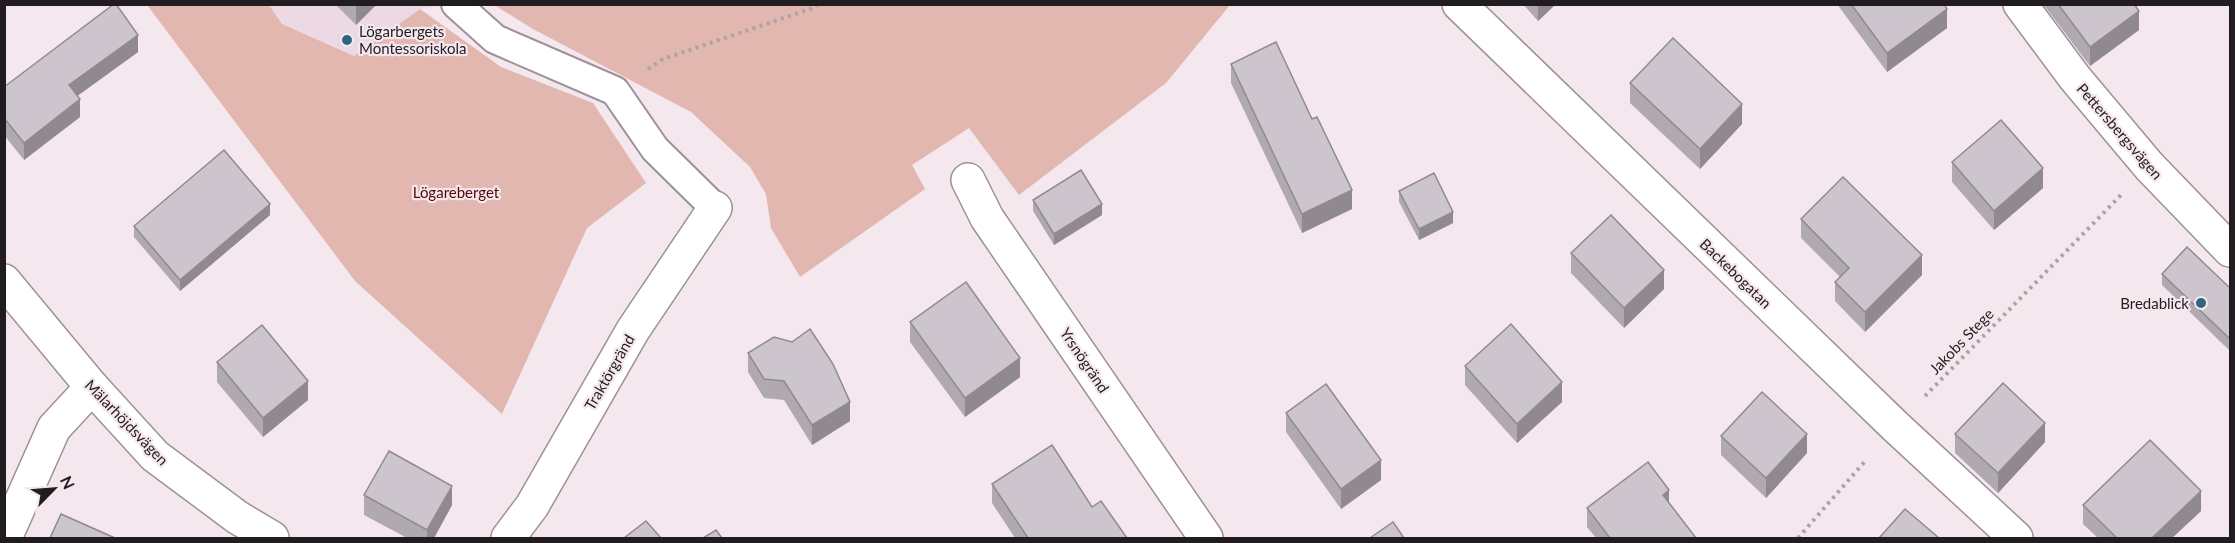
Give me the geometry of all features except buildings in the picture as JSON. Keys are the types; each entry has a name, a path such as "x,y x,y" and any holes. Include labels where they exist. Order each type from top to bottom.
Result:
{"street":[{"name":"Backebogatan","path":"1459,4 1895,426 2016,538"},
{"name":"Pettersbergsvägen","path":"2020,4 2075,78 2149,166 2230,250"},
{"name":"Yrsnögränd","path":"968,180 987,218 1206,538"},
{"name":"Traktörgränd","path":"508,538 532,506 633,330 715,208"},
{"name":"Mälarhöjdsvägen","path":"4,281 92,387 155,456 237,517 272,538"},
{"path":"5,538 54,428 92,387"}],"lane":[{"path":"456,4 495,39 615,91 655,149 715,208"}],"path":[{"path":"615,91 663,59 816,7 818,4"},
{"name":"Jakobs Stege","path":"1798,538 1895,426 2149,166"}],"shaded area":[{"name":"Lögarbergets Montessoriskola","path":"269,5 448,5 420,9 354,56 282,24"}],"green space":[{"name":"Lögareberget","path":"147,5 269,5 282,24 354,56 420,9 501,67 593,103 646,183 587,228 502,414 355,281"},
{"path":"494,5 1230,5 1166,83 1019,195 969,128 912,165 925,189 800,277 771,228 766,194 750,167 691,112 533,29"}],"place":[{"name":"Lögarbergets Montessoriskola","path":"347,40"},
{"name":"Bredablick","path":"2201,303"}]}
